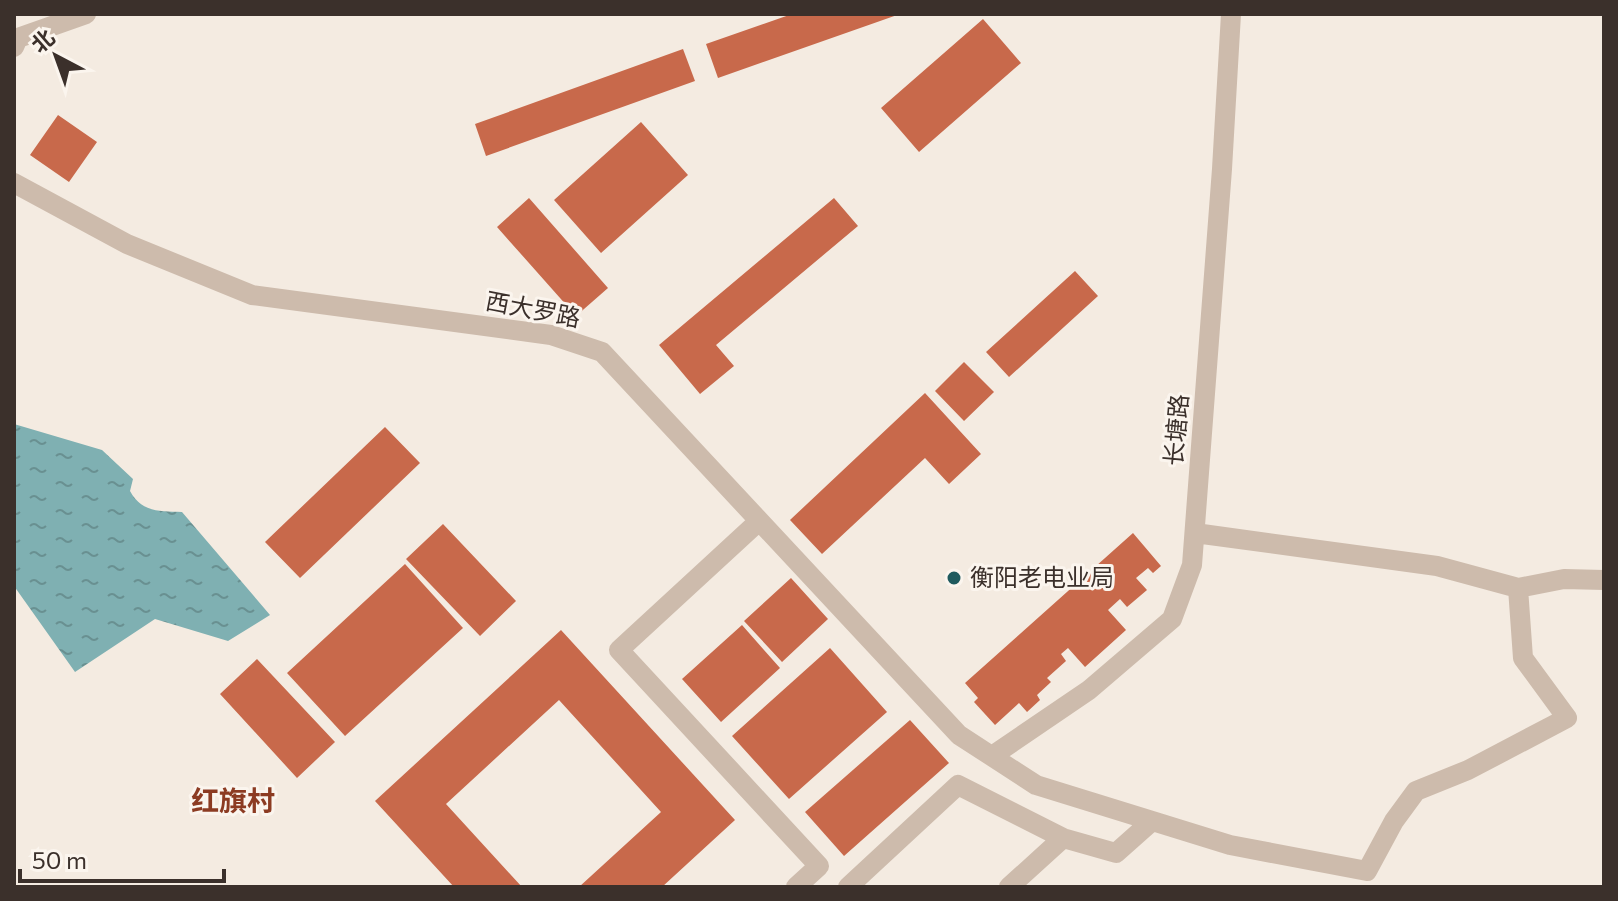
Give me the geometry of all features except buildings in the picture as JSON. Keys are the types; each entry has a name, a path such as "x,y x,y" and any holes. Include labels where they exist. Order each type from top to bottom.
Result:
{"street":[{"path":"15,40 86,14"},
{"name":"长塘路","path":"992,756 1089,690 1172,619 1192,565 1231,14"},
{"name":"西大罗路","path":"17,191 127,244 252,295 551,335 602,352 959,735 1036,785 1230,845 1367,871 1394,821 1416,791 1468,770 1567,718 1523,658 1518,588"},
{"path":"759,521 619,650 838,887"},
{"path":"1195,533 1437,566 1518,588 1564,579 1604,580"},
{"path":"848,887 958,785 1063,838 1116,853 1152,821"},
{"path":"1009,887 1063,838"},
{"path":"796,887 819,866"}],"water":[{"path":"14,424 102,450 133,479 130,491 140,503 152,509 182,512 270,615 228,641 155,619 75,672 14,586"}],"place":[{"name":"衡阳老电业局","path":"954,578"}],"district":[{"name":"红旗村","path":"233,801"}]}
